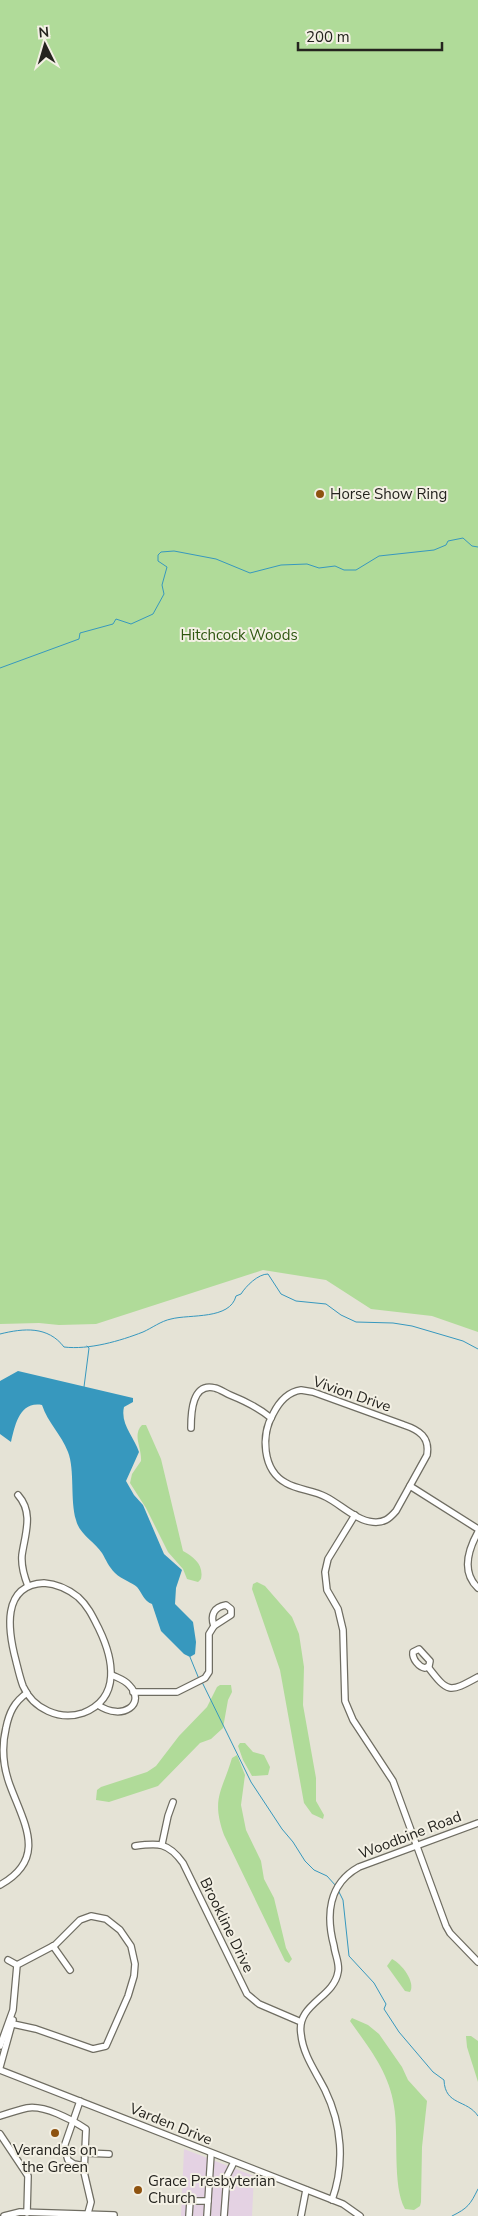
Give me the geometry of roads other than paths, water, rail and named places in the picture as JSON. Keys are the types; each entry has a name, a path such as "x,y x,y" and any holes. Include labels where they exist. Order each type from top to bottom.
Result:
{"street":[{"path":"191,1428 195,1396 202,1389 209,1387 219,1389 247,1402 271,1418"},
{"name":"Vivion Drive","path":"304,1390 418,1430 426,1439 428,1452 410,1486 389,1519 372,1522 355,1515 325,1496 286,1483 274,1474 267,1455 267,1432 271,1418 288,1394 304,1390"},
{"path":"410,1486 478,1531 467,1567 471,1580 478,1588"},
{"path":"18,1495 25,1504 27,1512 22,1561 28,1586"},
{"path":"355,1515 328,1559 324,1572 327,1590 335,1604 341,1622 345,1701 353,1720 393,1781 446,1926 450,1933 478,1962"},
{"path":"44,1582 56,1585 82,1600 93,1616 108,1648 112,1664 112,1675 107,1690 98,1704 85,1712 63,1716 43,1708 27,1693 20,1676 11,1642 9,1618 16,1598 28,1586 44,1582"},
{"path":"133,1692 177,1692 205,1678 209,1672 209,1634 214,1626"},
{"path":"428,1667 442,1685 449,1689 459,1688 478,1677"},
{"path":"98,1704 112,1712 123,1712 132,1704 133,1692 127,1683 112,1675"},
{"path":"0,1884 10,1878 23,1864 29,1841 23,1814 11,1788 1,1749 8,1718 14,1705 27,1693"},
{"path":"0,1715 8,1718"},
{"path":"134,1846 162,1844 168,1816 174,1802"},
{"name":"Woodbine Road","path":"301,2022 310,2006 331,1986 338,1975 339,1967 329,1920 331,1901 338,1885 345,1876 358,1867 478,1823"},
{"name":"Brookline Drive","path":"162,1844 176,1853 183,1863 247,1994 259,2004 301,2022"},
{"path":"13,2024 36,2029 92,2049 99,2049 108,2044 128,1996 134,1976 134,1958 126,1937 106,1919 88,1916 80,1920 53,1946 17,1964"},
{"path":"53,1946 70,1970"},
{"path":"8,1960 17,1964"},
{"path":"0,2068 13,2024 17,1964"},
{"path":"0,2046 13,2010"},
{"path":"301,2022 302,2043 329,2099 337,2124 341,2166 332,2200"},
{"name":"Varden Drive","path":"0,2068 211,2154 348,2206 360,2216"},
{"path":"80,2101 64,2147 66,2156 71,2162 84,2166"},
{"path":"0,2116 33,2108 44,2109 74,2121 86,2129 84,2166 86,2188 91,2202 88,2214"},
{"path":"0,2134 28,2176 27,2213"},
{"path":"86,2152 109,2154"},
{"path":"207,2216 211,2154"},
{"path":"224,2216 227,2176 234,2162"},
{"path":"301,2216 306,2190"},
{"path":"190,2216 190,2201 208,2201"},
{"path":"4,2216 27,2213 114,2215"}],"water":[{"path":"18,1371 133,1398 133,1402 124,1407 123,1413 126,1425 139,1452 126,1481 134,1495 143,1505 164,1554 182,1570 176,1588 175,1604 193,1622 196,1642 195,1654 190,1657 184,1654 161,1631 152,1604 145,1599 137,1587 115,1573 99,1549 80,1530 74,1512 68,1452 42,1405 34,1405 23,1411 19,1416 11,1442 0,1434 0,1381"}],"waterway":[{"path":"0,668 79,639 80,633 113,624 116,619 131,624 153,614 164,594 162,585 167,567 158,561 158,555 161,552 174,551 216,559 250,573 281,565 307,564 319,568 335,566 344,570 356,570 379,556 434,550 446,545 448,541 463,538 472,546 478,547"},
{"path":"0,1334 35,1330 51,1335 64,1347 74,1348 104,1344 143,1332 167,1320 218,1313 232,1304 236,1296 241,1294 253,1281 260,1276 268,1274 281,1294 296,1301 326,1304 341,1315 356,1322 393,1323 412,1326 463,1341 478,1349"},
{"path":"84,1387 89,1348 87,1346"},
{"path":"190,1657 199,1679"},
{"path":"202,1682 251,1782 305,1861 314,1870 327,1876 336,1886"},
{"path":"338,1890 343,1900 349,1956 374,1983 386,2004 384,2009 399,2032 433,2072 444,2080 448,2094 478,2116"},
{"path":"452,2216 468,2206 478,2189"}],"place":[{"name":"Horse Show Ring","path":"320,494"},
{"name":"Verandas on the Green","path":"55,2133"},
{"name":"Grace Presbyterian Church","path":"138,2190"}],"park label":[{"name":"Hitchcock Woods","path":"239,635"}]}
